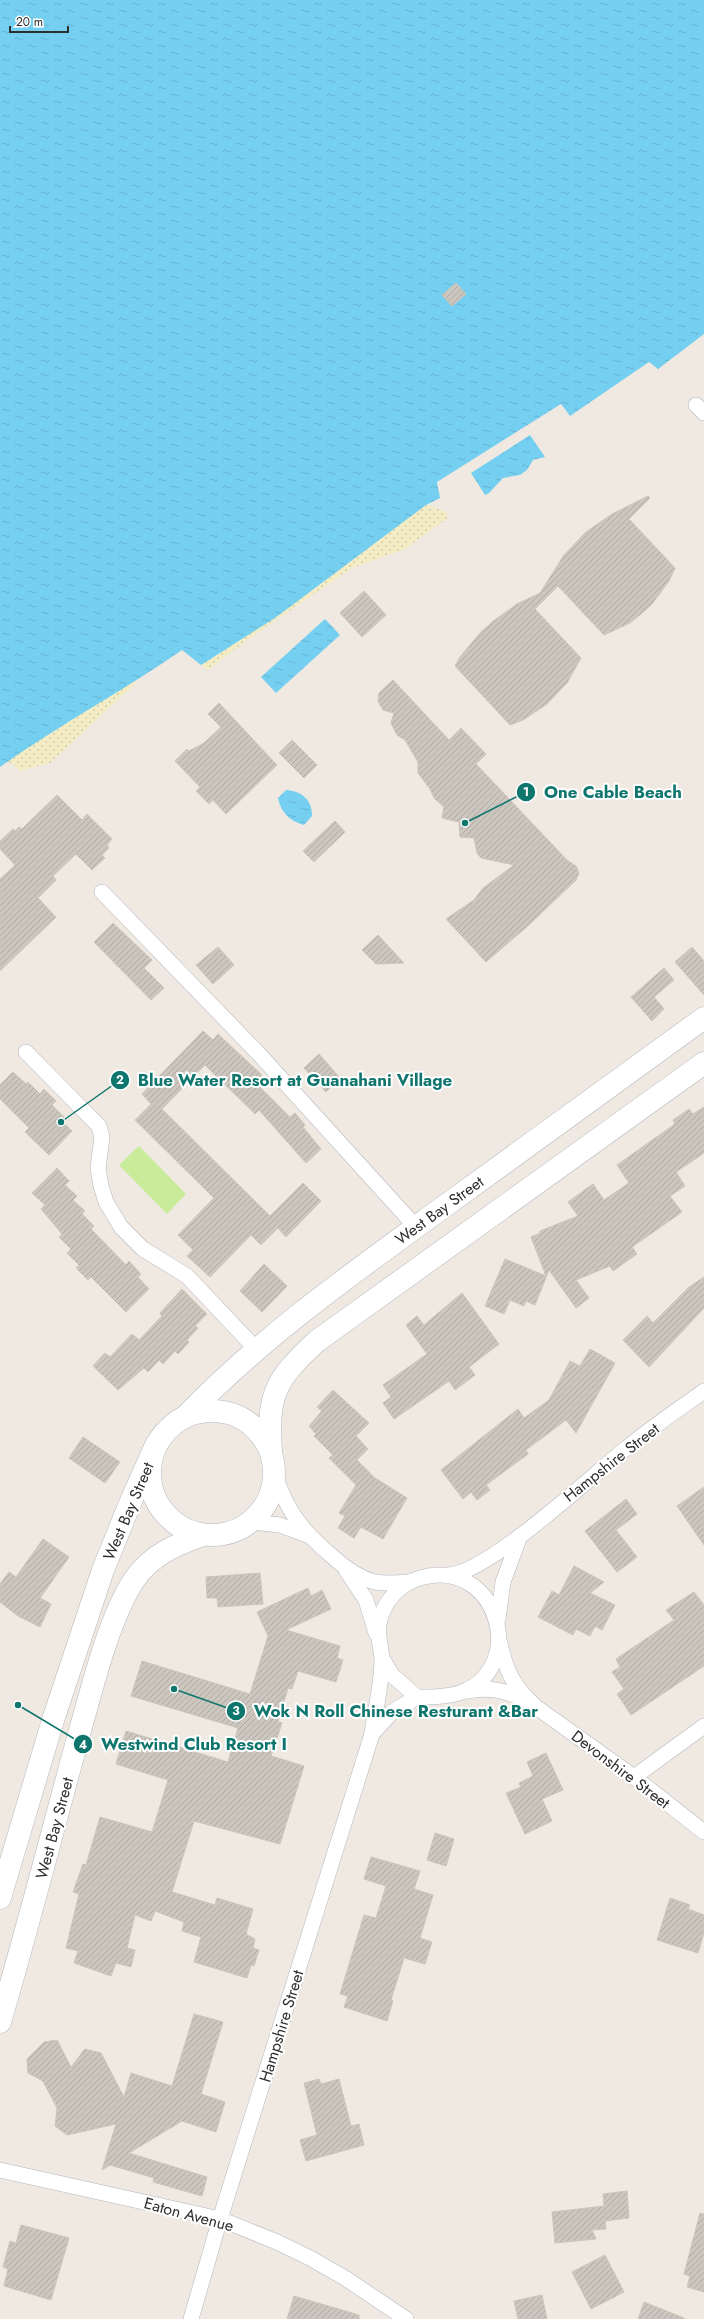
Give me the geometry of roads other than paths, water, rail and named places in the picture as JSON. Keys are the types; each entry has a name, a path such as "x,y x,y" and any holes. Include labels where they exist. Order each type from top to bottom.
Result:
{"main road":[{"name":"West Bay Street","path":"186,1416 224,1377 256,1349 416,1227 704,1018"},
{"path":"271,1452 265,1439 255,1427 236,1416 215,1410 186,1416 164,1433 156,1445 152,1456 150,1480 157,1502 171,1520 181,1527 203,1535 220,1535 236,1531 251,1522 269,1499 275,1476 271,1452 270,1412 282,1378 291,1367 317,1341 704,1063"},
{"name":"West Bay Street","path":"0,1898 53,1720 103,1570 156,1445"},
{"name":"West Bay Street","path":"0,2022 83,1720 111,1628 134,1580 147,1564 155,1556 175,1545 203,1535"}],"street":[{"path":"102,892 258,1053 416,1227"},
{"path":"26,1052 99,1126 102,1137 98,1168 106,1202 121,1227 143,1248 187,1276 256,1349"},
{"name":"Hampshire Street","path":"437,1575 458,1574 479,1563 520,1536 628,1447 704,1391"},
{"path":"275,1476 288,1507 307,1535 343,1566 358,1576 374,1582 392,1584 409,1582 437,1575 451,1576 465,1581 479,1591 491,1604 498,1620"},
{"path":"251,1522 280,1525 307,1535"},
{"path":"343,1566 366,1600 382,1658 392,1676 417,1697 449,1696 464,1691 477,1683 488,1671 496,1656 500,1638 498,1620 504,1582 520,1536"},
{"path":"378,1640 380,1620 388,1602 409,1582"},
{"name":"Devonshire Street","path":"500,1638 504,1664 512,1680 523,1695 536,1707 634,1777 704,1832"},
{"name":"Hampshire Street","path":"191,2319 220,2219 372,1734 382,1658"},
{"name":"Devonshire Street","path":"464,1691 482,1688 501,1690 536,1707"},
{"name":"Hampshire Street","path":"372,1734 392,1712 417,1697"},
{"path":"634,1777 704,1726"},
{"name":"Eaton Avenue","path":"0,2170 220,2219 277,2242 310,2258 345,2278 406,2319"}],"water":[{"path":"0,0 704,0 704,334 658,369 649,362 570,416 561,404 437,482 440,498 426,505 275,618 201,665 182,650 0,767"},
{"path":"530,435 545,457 533,460 527,470 520,475 503,478 489,493 485,495 471,473"},
{"path":"325,619 340,635 276,693 261,677"},
{"path":"286,790 301,794 308,801 312,810 312,816 304,825 290,819 281,808 278,798"}],"place":[{"name":"One Cable Beach","path":"465,823"},
{"name":"Blue Water Resort at Guanahani Village","path":"61,1122"},
{"name":"Wok N Roll Chinese Resturant &Bar","path":"174,1689"},
{"name":"Westwind Club Resort I","path":"18,1705"}]}
